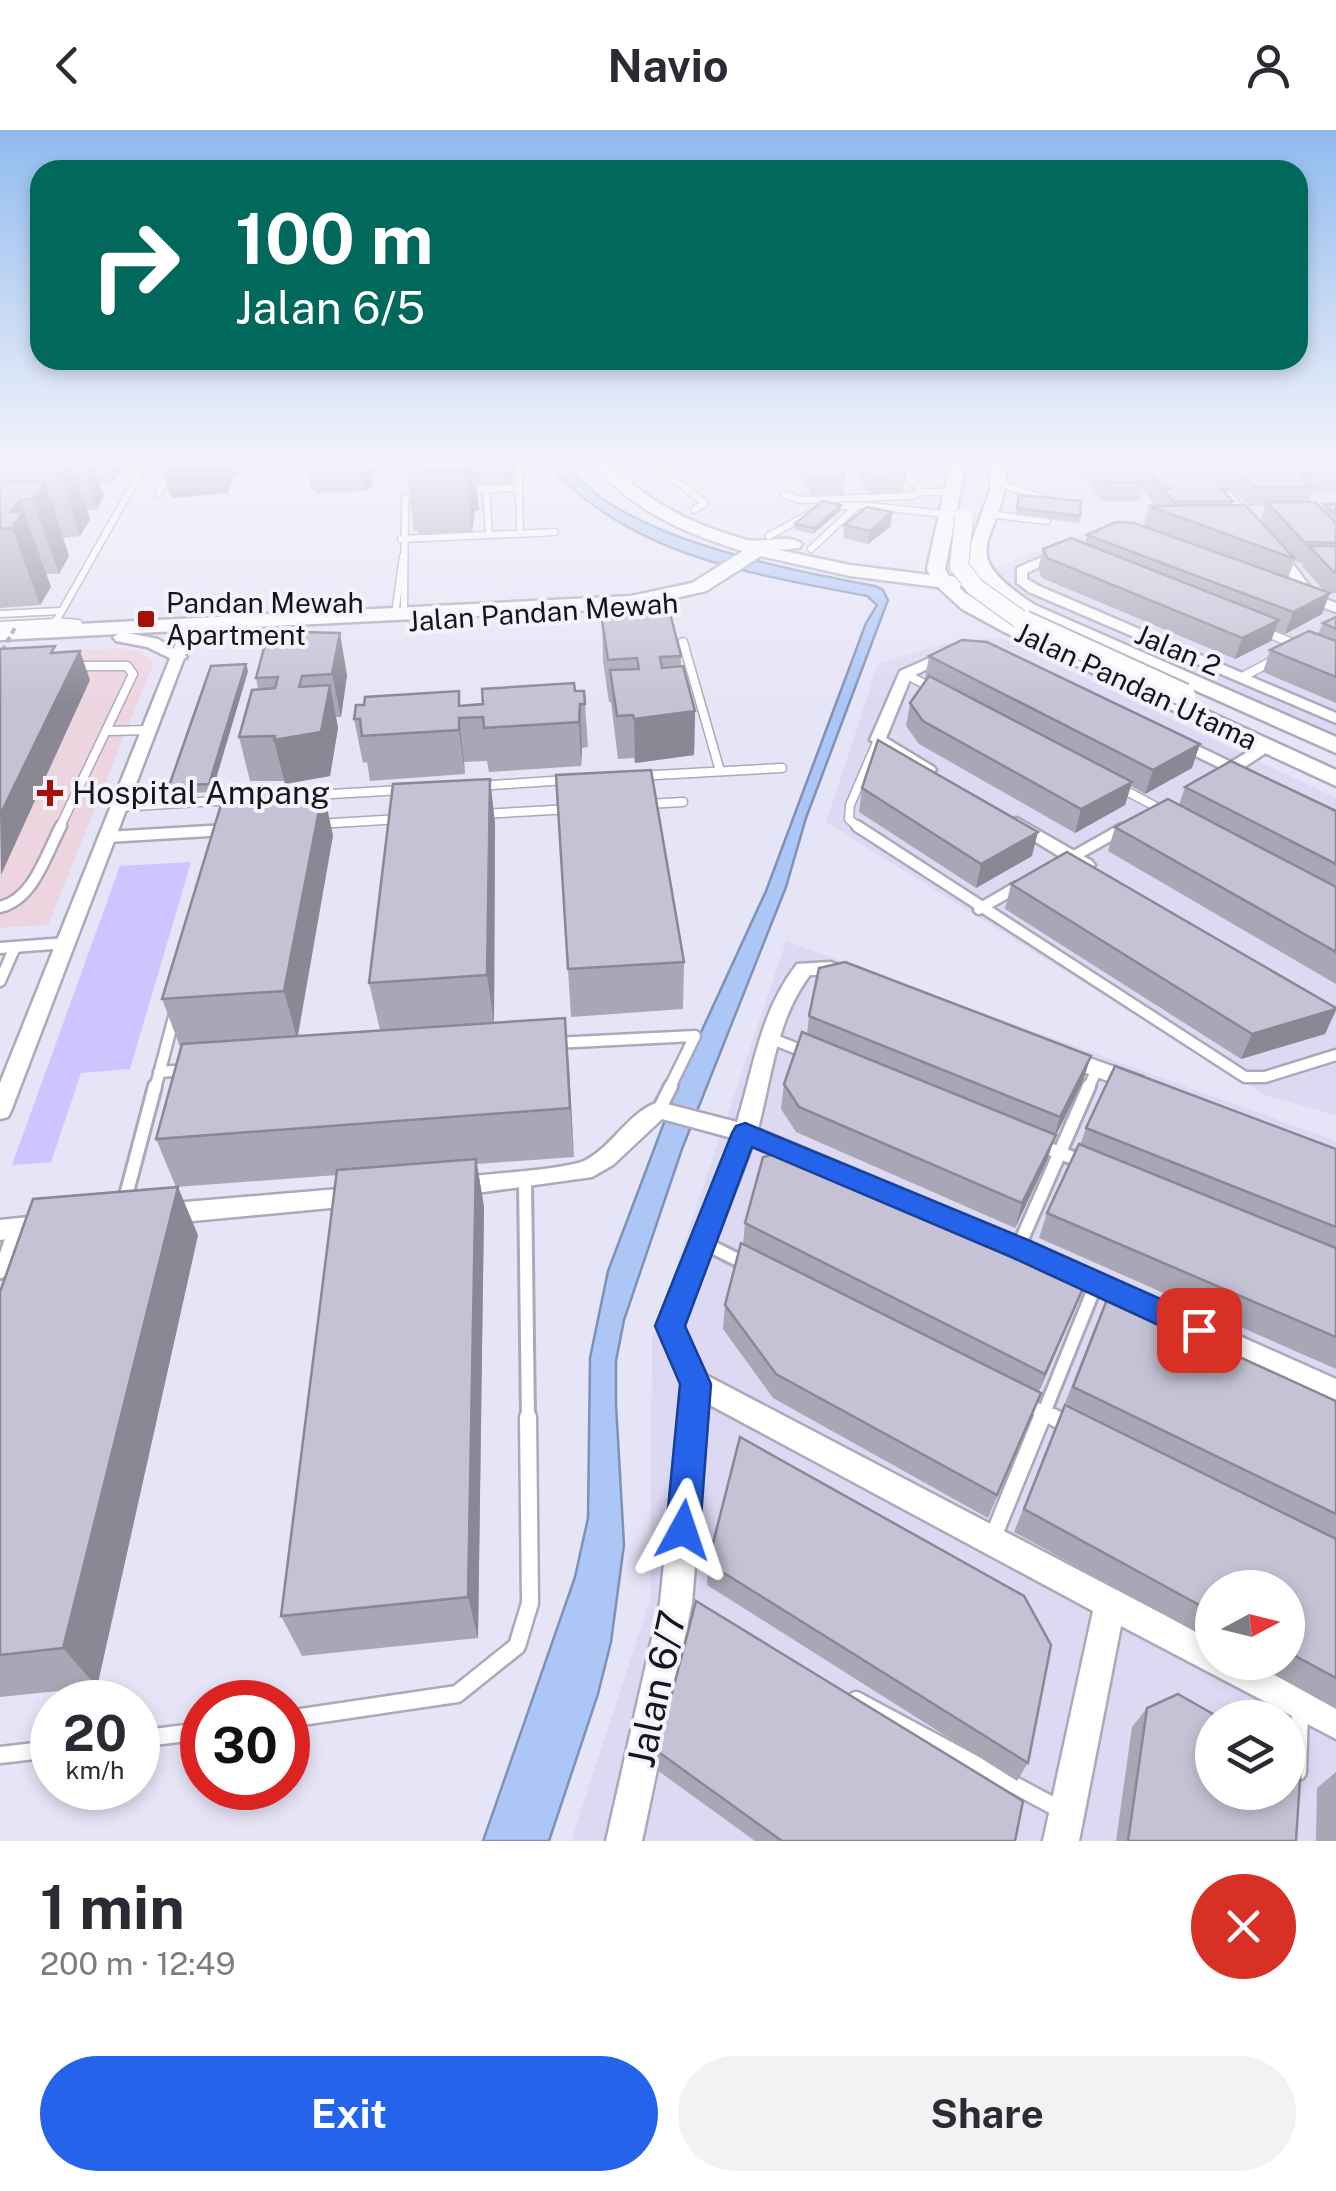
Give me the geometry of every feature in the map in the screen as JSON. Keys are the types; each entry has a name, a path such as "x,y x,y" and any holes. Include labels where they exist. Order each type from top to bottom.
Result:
{"main road":[{"path":"736,544 757,556"},
{"path":"744,544 757,556"},
{"path":"959,544 959,566 966,580 982,597 1015,618 1336,764"},
{"path":"980,544 981,577"},
{"path":"939,576 940,546 954,552 978,550"},
{"name":"Jalan Pandan Utama","path":"757,556 803,551 939,576 981,577 1028,610 1336,746"},
{"name":"Jalan Pandan Mewah","path":"4,639 122,638 188,629 669,596 707,584 757,556"},
{"name":"Jalan Pandan Mewah","path":"4,639 77,630 648,610 704,598 757,556"},
{"name":"Jalan Pandan Utama","path":"939,576 997,620 1336,779"},
{"path":"997,620 992,615 1000,607 1028,610"}],"street":[{"path":"1269,544 1312,599"},
{"name":"Jalan 2","path":"1076,547 1021,571 1021,580 1034,589 1336,718"},
{"path":"1278,586 1336,608"},
{"path":"0,1111 188,629"},
{"path":"122,638 152,643 178,658"},
{"path":"943,779 878,740 905,674 954,652 966,652"},
{"path":"1161,733 1224,772 1266,785"},
{"path":"1224,772 1267,747"},
{"path":"1008,818 1065,861 1105,877"},
{"name":"Jalan 6/7","path":"628,1839 685,1608 696,1384 670,1326 745,1133 769,1037 790,984 804,968 830,968 866,982"},
{"path":"1044,1049 1152,1089"},
{"path":"426,1190 584,1172 603,1164 641,1122 658,1110 745,1133 1018,1248 1336,1392"},
{"path":"111,1219 386,1193"},
{"path":"8,1229 67,1223"},
{"path":"696,1384 1195,1648"},
{"path":"1064,1827 1110,1602"},
{"path":"1256,1680 1293,1700"},
{"path":"1305,1706 1336,1722"}],"lane":[{"path":"55,622 99,544"},
{"path":"399,614 402,544"},
{"path":"757,556 771,544"},
{"path":"803,551 812,544"},
{"path":"0,614 60,611"},
{"path":"0,626 55,622 78,624 77,630"},
{"path":"1246,624 1318,653"},
{"path":"1242,677 1318,637"},
{"path":"684,642 720,772"},
{"path":"0,908 13,904 29,888 109,732 132,674 128,666 56,668"},
{"path":"905,674 939,692"},
{"path":"109,732 149,730"},
{"path":"878,740 850,805 849,819 979,909 1246,1078 1265,1077 1336,1055"},
{"path":"621,777 782,768"},
{"path":"463,786 582,780"},
{"path":"1108,781 1175,817"},
{"path":"310,796 404,790"},
{"path":"118,807 241,800"},
{"path":"1142,818 1173,800"},
{"path":"628,806 683,802"},
{"path":"474,815 574,809"},
{"path":"312,824 419,818"},
{"path":"1065,861 1124,828"},
{"path":"107,837 243,829"},
{"path":"220,848 226,830"},
{"path":"979,909 1026,883"},
{"path":"0,948 66,943"},
{"path":"0,980 15,947"},
{"path":"111,1219 180,997"},
{"path":"534,1044 695,1036 658,1110"},
{"path":"769,1037 824,1059"},
{"path":"159,1072 197,1069"},
{"path":"1018,1248 1097,1070"},
{"path":"1024,1138 1097,1167"},
{"path":"310,1716 458,1694 517,1646 530,1603 525,1180"},
{"path":"0,1272 8,1229"},
{"path":"702,1242 770,1276"},
{"path":"992,1540 1096,1283"},
{"path":"1010,1396 1078,1430"},
{"path":"846,1694 1064,1827"},
{"path":"0,1755 30,1752"}],"shaded area":[{"path":"1057,544 1336,544 1336,737 1040,608 1006,586 993,569"},
{"path":"999,637 1336,798 1336,1115 1264,1095 826,822 878,664 942,644"},
{"name":"Hospital Ampang","path":"122,648 141,653 154,662 48,925 0,928 0,655"},
{"path":"191,862 130,1069 81,1073 51,1162 12,1165 120,866"},
{"path":"786,941 1336,1141 1336,1841 571,1841 650,1600 652,1339"}],"water":[{"path":"664,544 699,544 798,571 875,586 883,590 888,600 806,818 786,887 682,1149 624,1320 616,1361 616,1404 624,1545 611,1642 598,1694 549,1841 483,1841 575,1577 588,1518 590,1358 608,1271 685,1067 766,891 866,623 877,605 867,596 737,569"}],"building":[{"path":"1056,544 1086,544 1279,620 1242,638 1047,558 1043,549"},
{"path":"1111,544 1192,544 1330,593 1293,612"},
{"path":"1253,544 1281,544 1295,559"},
{"path":"1309,546 1336,546 1336,572 1334,572"},
{"path":"640,615 671,617 681,656 660,657 662,668 683,666 695,711 634,719 633,715 617,716 610,670 639,669 637,658 608,660 602,620"},
{"path":"1336,617 1336,629 1323,623"},
{"path":"1309,631 1336,641 1336,677 1270,650"},
{"path":"300,632 340,633 332,674 302,676 299,687 330,685 321,732 274,740 275,736 239,737 252,690 275,688 278,677 256,678 267,637"},
{"path":"962,640 987,642 1200,744 1153,770 929,656"},
{"path":"55,646 51,653 80,651 0,815 0,649"},
{"path":"246,664 209,784 169,786 211,666"},
{"path":"929,676 1132,782 1081,809 923,721 910,703"},
{"path":"574,683 575,691 584,691 585,704 580,704 579,722 484,728 483,717 459,718 459,730 362,736 360,719 354,719 356,705 364,705 365,697 459,691 459,706 483,704 482,689"},
{"path":"878,740 1038,832 981,864 862,788"},
{"path":"1231,761 1336,811 1336,864 1185,787"},
{"path":"651,770 684,962 568,969 556,775"},
{"path":"490,779 487,975 369,983 393,784"},
{"path":"323,790 284,991 162,999 224,795"},
{"path":"1168,799 1336,887 1336,952 1115,827"},
{"path":"1067,852 1336,1009 1252,1034 1011,884"},
{"path":"845,962 1091,1056 1060,1117 809,1016 819,968"},
{"path":"565,1018 570,1108 156,1139 182,1044"},
{"path":"802,1032 1056,1135 1022,1203 799,1107 784,1084"},
{"path":"1115,1066 1336,1149 1336,1227 1086,1128"},
{"path":"1079,1144 1336,1248 1336,1337 1047,1213"},
{"path":"790,1150 1084,1286 1045,1374 745,1223 763,1157"},
{"path":"476,1159 468,1597 281,1616 337,1170"},
{"path":"178,1187 63,1648 0,1655 0,1292 33,1199"},
{"path":"741,1243 1041,1393 997,1495 776,1374 725,1305"},
{"path":"1108,1297 1336,1401 1336,1514 1073,1387"},
{"path":"1065,1405 1336,1539 1336,1678 1305,1661 1305,1570 1195,1570 1195,1603 1024,1509"},
{"path":"740,1437 1024,1596 1051,1645 1028,1763 708,1563"},
{"path":"696,1601 1023,1801 1015,1841 782,1841 657,1751"},
{"path":"1178,1694 1195,1704 1195,1810 1298,1810 1296,1841 1128,1841 1147,1708"}],"place":[{"name":"Pandan Mewah Apartment","path":"146,619"},
{"name":"Hospital Ampang","path":"50,793"}],"route":[{"path":"683,1530 696,1384 670,1326 745,1133 1018,1248 1199,1330"}]}
